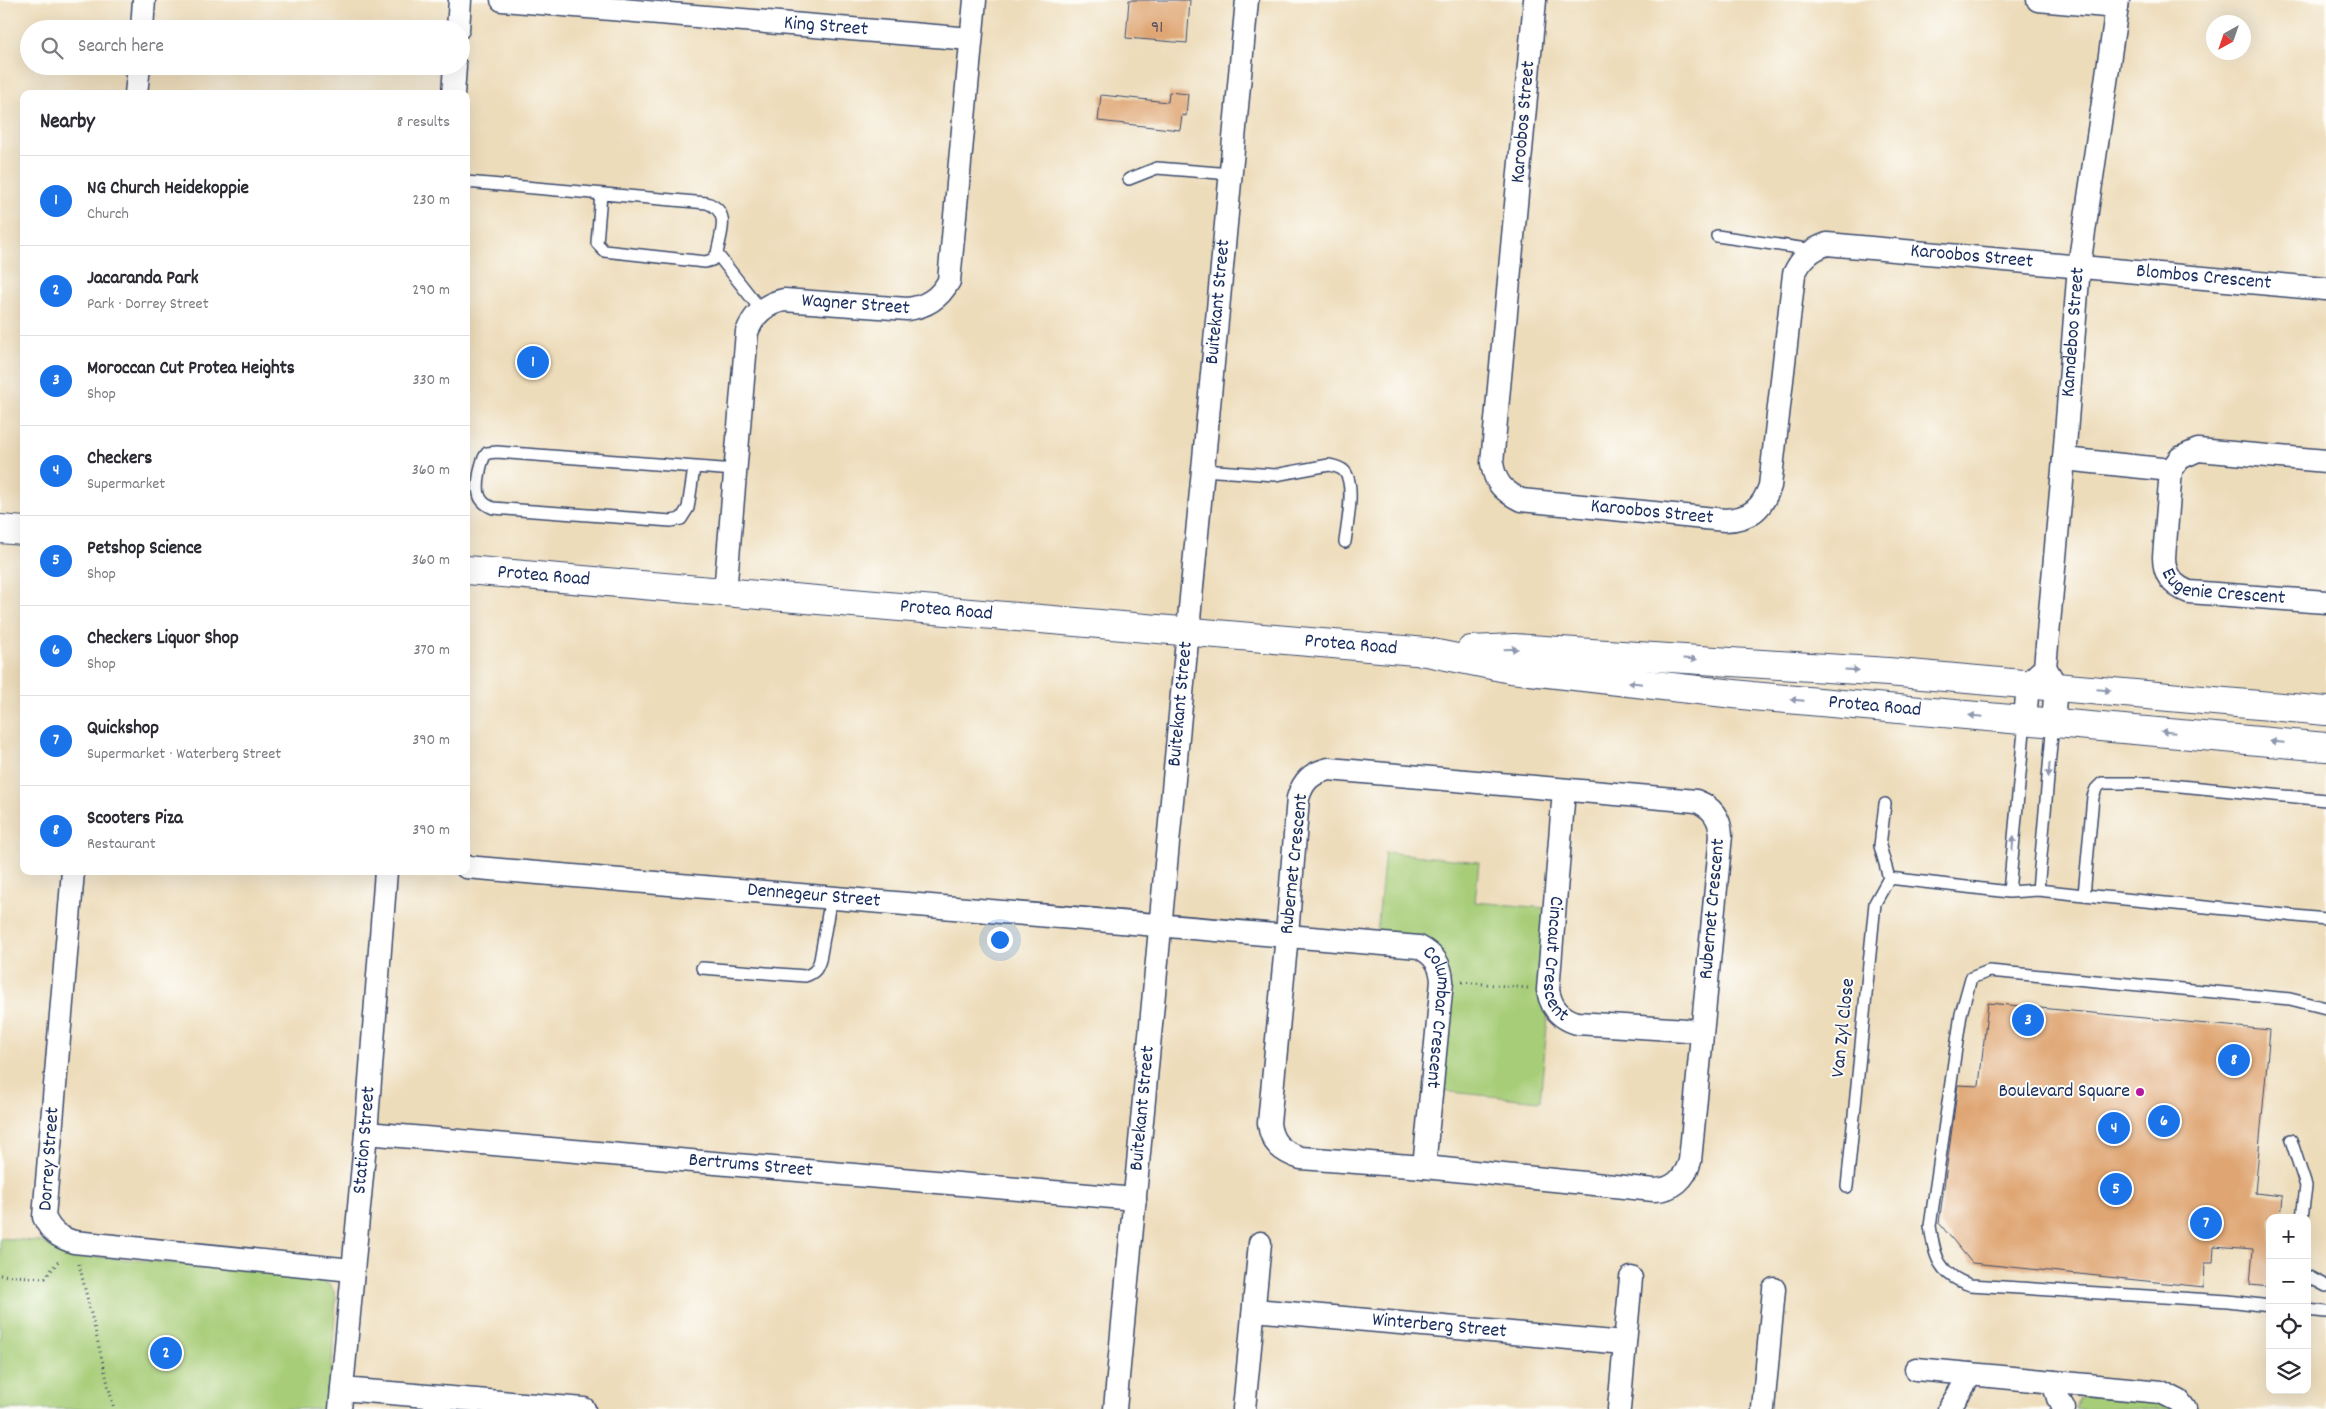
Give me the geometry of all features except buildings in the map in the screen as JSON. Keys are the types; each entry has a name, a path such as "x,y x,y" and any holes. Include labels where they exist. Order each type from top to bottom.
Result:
{"street":[{"path":"143,20 144,0"},
{"path":"459,20 460,0"},
{"name":"King Street","path":"502,0 971,39"},
{"name":"Wagner Street","path":"761,310 772,303 784,300 907,309 919,308 930,303 943,292 949,281 951,267 975,0"},
{"name":"Buitekant Street","path":"1115,1409 1247,0"},
{"name":"Karoobos Street","path":"1535,0 1492,463 1494,478 1502,489 1520,500 1534,503 1725,520 1739,520 1756,510 1765,501 1770,486 1794,274 1804,257 1814,250 1834,244 2079,266"},
{"path":"2038,0 2118,4"},
{"name":"Kamdeboo Street","path":"2025,720 2043,679 2064,458 2079,266 2118,4"},
{"path":"136,90 137,75"},
{"path":"453,90 454,75"},
{"name":"Blombos Crescent","path":"2079,266 2326,289"},
{"path":"725,593 746,332 752,320 761,310"},
{"path":"2064,458 2172,470 2180,458 2198,450 2326,461"},
{"name":"Eugenie Crescent","path":"2172,470 2164,557 2166,572 2175,584 2189,592 2326,602"},
{"path":"0,529 20,531"},
{"name":"Protea Road","path":"470,570 1427,652 1521,670 1752,696 2326,747"},
{"name":"Protea Road","path":"1427,652 1514,648 2043,679 2326,711"},
{"name":"Kamdeboo Street","path":"2043,679 2053,722"},
{"name":"Rubernet Crescent","path":"1328,769 1696,801 1712,810 1717,818 1721,835 1690,1162 1682,1179 1669,1188 1654,1190 1424,1167 1301,1158 1288,1154 1276,1145 1270,1135 1269,1123 1287,935 1298,798 1301,787 1316,772 1328,769"},
{"name":"Cincaut Crescent","path":"1564,790 1548,990 1553,1006 1558,1013 1577,1023 1702,1031"},
{"name":"Dennegeur Street","path":"470,866 1161,926 1287,935"},
{"name":"Dorrey Street","path":"73,875 44,1217 49,1228 59,1237 74,1242 352,1270"},
{"name":"Station Street","path":"341,1399 366,1133 386,875"},
{"name":"Columbar Crescent","path":"1287,935 1419,947 1430,953 1437,961 1441,969 1442,981 1424,1167"},
{"name":"Bertrums Street","path":"366,1133 1135,1199"},
{"path":"1244,1409 1260,1243"},
{"path":"1619,1409 1631,1278"},
{"path":"1763,1409 1774,1289"},
{"name":"Winterberg Street","path":"1254,1310 1624,1343"},
{"path":"1916,1369 2161,1392 2178,1401 2185,1409"},
{"path":"1949,1409 1972,1374"},
{"path":"2053,1382 2064,1409"},
{"path":"341,1399 584,1409"}],"lane":[{"path":"1128,179 1157,168 1231,174"},
{"path":"470,182 706,203 714,205 722,214 723,220 717,254 712,260 705,262 604,251 597,243 601,194"},
{"path":"1717,236 1814,250"},
{"path":"717,254 761,310"},
{"path":"694,468 688,508 681,519 672,521 493,508 486,504 479,494 480,468 482,458 487,453 735,470"},
{"path":"1202,470 1275,475 1328,465 1337,467 1344,471 1350,487 1345,542"},
{"path":"2009,892 2025,720"},
{"path":"2038,890 2053,722"},
{"path":"2084,895 2093,797 2096,788 2102,783 2149,783 2326,800"},
{"path":"1884,804 1880,846 1890,878 2009,892 2038,890 2326,919"},
{"name":"Van Zyl Close","path":"1847,1187 1875,903 1890,878"},
{"path":"702,968 805,976 812,974 820,960 831,898"},
{"path":"2266,1306 2228,1301 1970,1285 1956,1280 1943,1270 1934,1252 1930,1226 1961,1014 1971,978 1989,970 2290,999 2326,1008"},
{"path":"2291,1140 2306,1186 2302,1214"},
{"path":"2311,1278 2326,1286"},
{"path":"2311,1310 2326,1312"}],"path":[{"path":"1442,981 1548,990"},
{"path":"0,1275 45,1278 74,1242"},
{"path":"74,1242 114,1409"}],"green space":[{"path":"1385,852 1479,862 1475,902 1546,908 1548,1017 1540,1101 1440,1091 1450,979 1377,933"},
{"path":"0,1238 44,1242 53,1249 65,1254 313,1275 312,1280 325,1282 331,1286 336,1298 329,1409 0,1409"},
{"path":"2086,1395 2154,1400 2174,1409 2075,1409 2078,1400"}],"place":[{"name":"NG Church Heidekoppie","path":"533,362"},
{"name":"Moroccan Cut Protea Heights","path":"2028,1020"},
{"name":"Scooters Piza","path":"2234,1060"},
{"name":"Boulevard Square","path":"2140,1092"},
{"name":"Checkers Liquor Shop","path":"2164,1121"},
{"name":"Checkers","path":"2114,1128"},
{"name":"Petshop Science","path":"2116,1189"},
{"name":"Quickshop","path":"2206,1223"},
{"name":"Jacaranda Park","path":"166,1353"}]}
